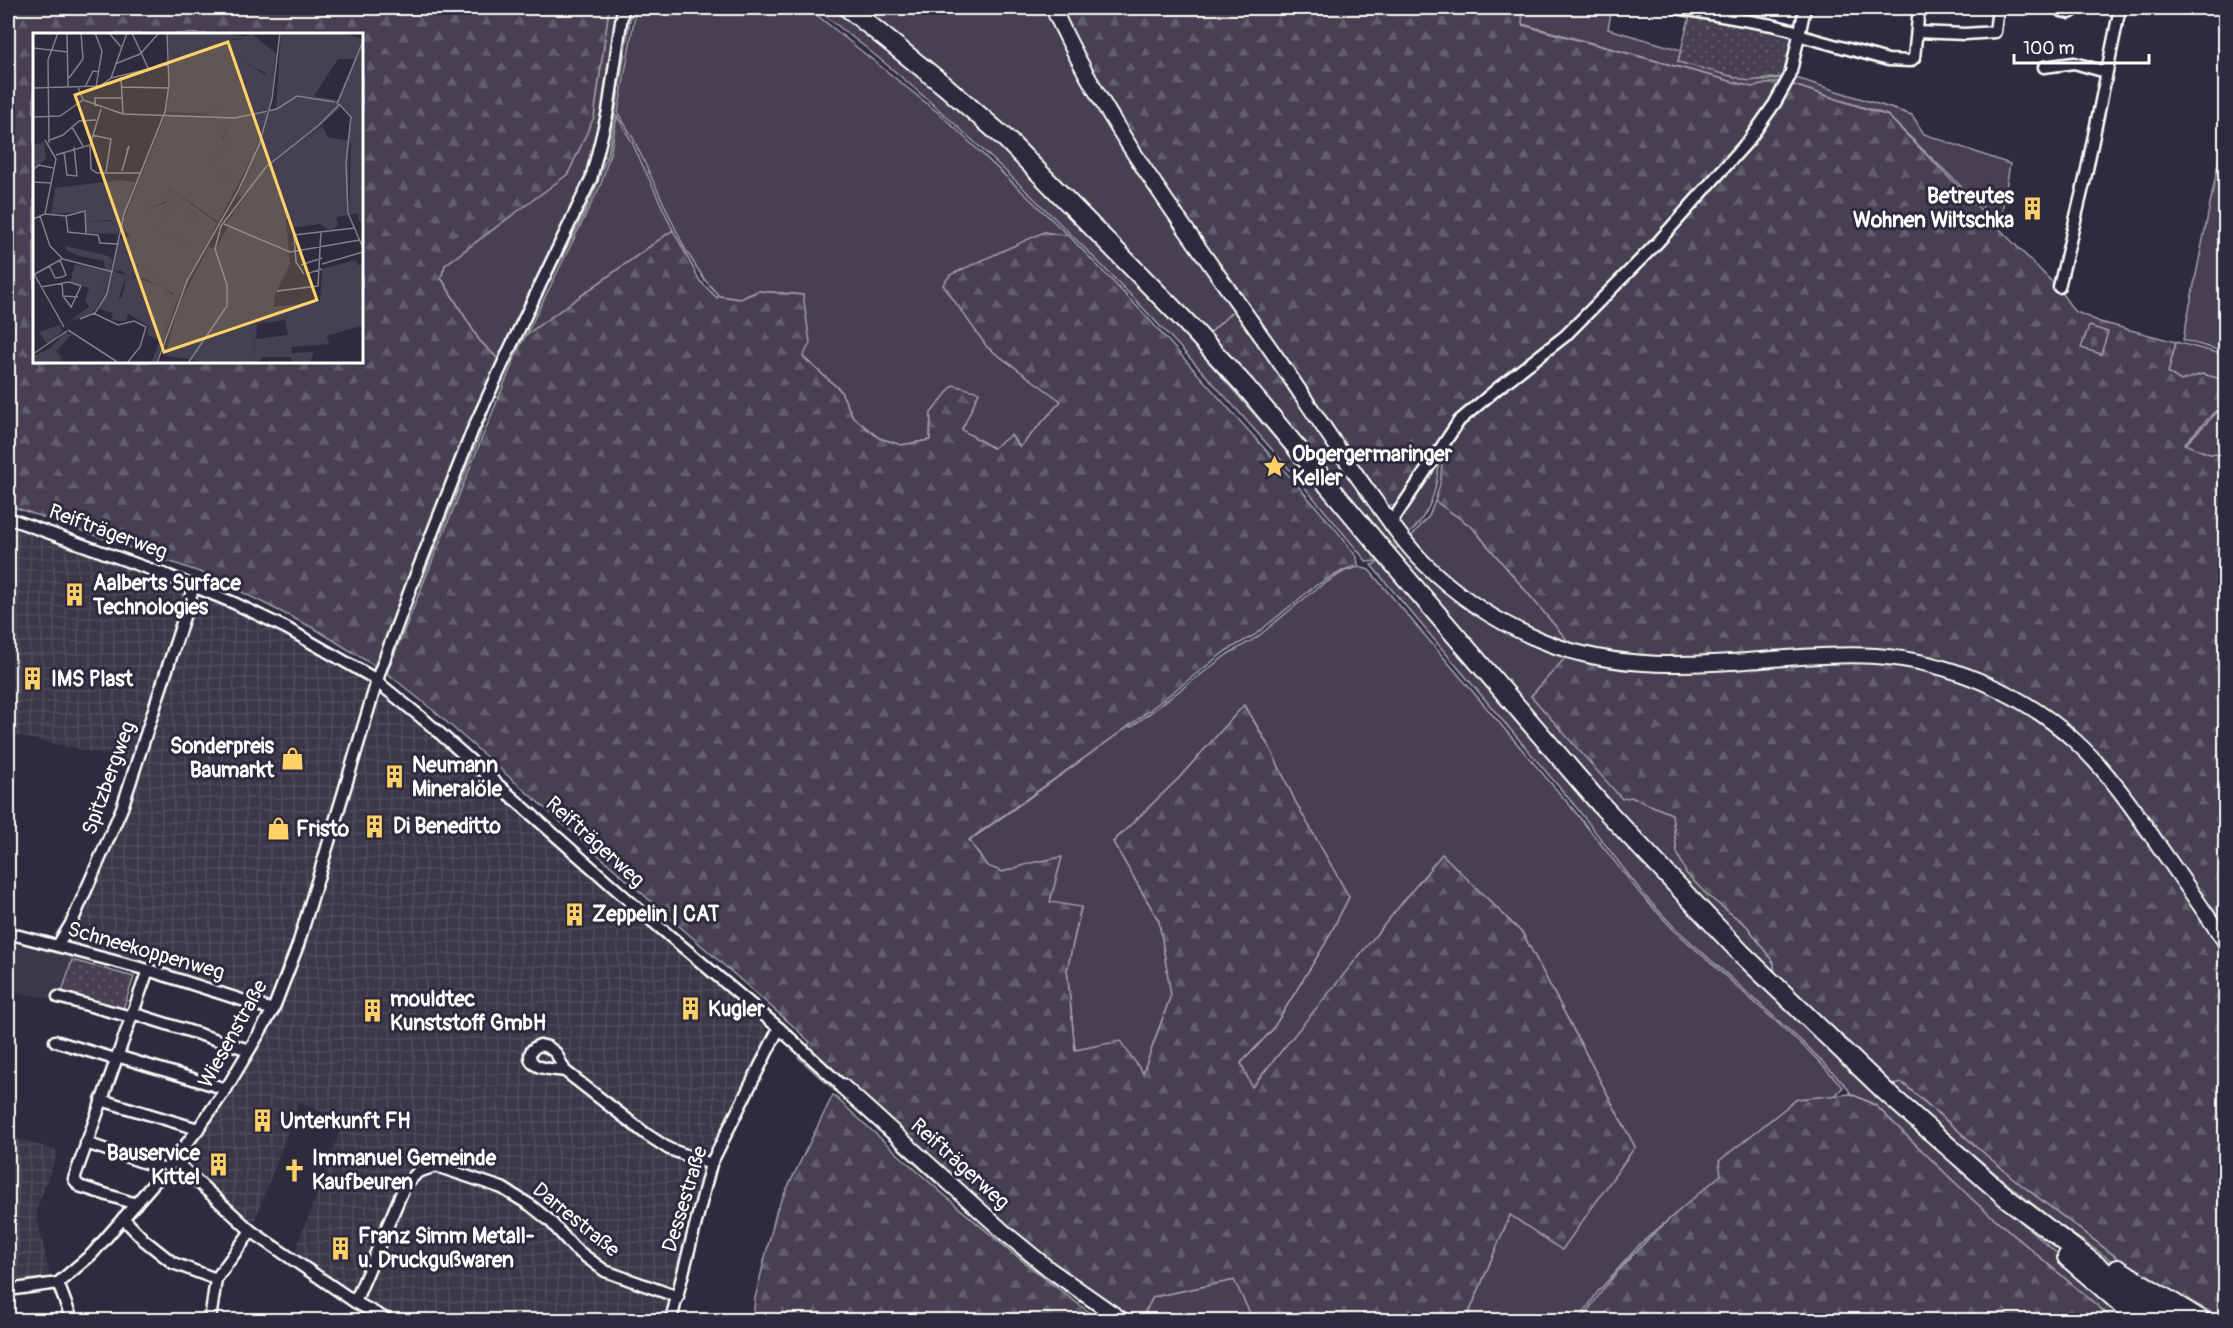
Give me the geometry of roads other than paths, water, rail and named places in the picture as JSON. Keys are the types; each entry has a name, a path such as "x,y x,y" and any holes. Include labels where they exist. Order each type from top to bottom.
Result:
{"highway":[{"path":"848,8 945,86 1006,140 1061,193 1245,386 1579,779 1742,954 1945,1145 2008,1199 2169,1320"},
{"path":"2008,1199 2049,1242 2140,1320"},
{"path":"2008,1199 2059,1228 2126,1274 2201,1320"}],"main road":[{"path":"1053,8 1089,78 1131,147 1356,476 1425,564 1462,597 1494,618 1530,636 1572,652 1627,663 1672,665 1804,657 1876,656 1926,664 1959,674 2011,696 2044,716 2075,741 2099,766 2130,803 2226,943"},
{"name":"Reifträgerweg","path":"842,1086 1014,1240 1049,1269 1122,1320"}],"street":[{"name":"Wiesenstraße","path":"58,1283 93,1254 198,1130 226,1089 273,1010 298,945 378,676 410,590 473,429 591,179 608,111 623,8"},
{"path":"1677,8 1772,25 1888,60 1910,61 1914,58 1919,8"},
{"path":"1391,523 1459,422 1491,393 1565,336 1659,242 1749,140 1775,103 1790,76 1805,8"},
{"path":"1917,32 1965,34 1995,32 1998,8"},
{"path":"2058,8 2070,13 2078,8"},
{"path":"2059,287 2085,179 2120,8"},
{"path":"2044,67 2074,63 2106,72"},
{"name":"Reifträgerweg","path":"8,519 194,586 286,628 378,676 652,921 842,1086"},
{"name":"Spitzbergweg","path":"58,945 72,922 122,808 194,586"},
{"name":"Schneekoppenweg","path":"8,933 148,970 273,1010"},
{"path":"136,1204 79,1186 74,1179 148,970"},
{"path":"58,997 131,1015 249,1050"},
{"name":"Dessestraße","path":"671,1320 711,1164 779,1029"},
{"path":"55,1041 226,1089"},
{"path":"565,1071 661,1144 711,1164"},
{"path":"101,1100 198,1130"},
{"path":"86,1143 166,1170"},
{"path":"174,1160 251,1231 355,1302 388,1320"},
{"name":"Darrestraße","path":"355,1302 405,1185 418,1172 436,1166 502,1188 530,1205 550,1221 574,1248 604,1271 678,1298"},
{"path":"123,1218 144,1240 173,1263 216,1279"},
{"path":"210,1320 216,1279 251,1231"},
{"path":"8,1290 58,1283 72,1320"}],"place":[{"name":"Betreutes Wohnen Wiltschka","path":"2032,208"},
{"name":"Obgergermaringer Keller","path":"1274,466"},
{"name":"Aalberts Surface Technologies","path":"75,595"},
{"name":"IMS Plast","path":"33,679"},
{"name":"Sonderpreis Baumarkt","path":"292,758"},
{"name":"Neumann Mineralöle","path":"394,777"},
{"name":"Di Beneditto","path":"375,826"},
{"name":"Fristo","path":"278,829"},
{"name":"Zeppelin | CAT","path":"574,914"},
{"name":"Kugler","path":"690,1009"},
{"name":"mouldtec Kunststoff GmbH","path":"372,1011"},
{"name":"Unterkunft FH","path":"262,1121"},
{"name":"Bauservice Kittel","path":"218,1165"},
{"name":"Immanuel Gemeinde Kaufbeuren","path":"294,1170"},
{"name":"Franz Simm Metall- u. Druckgußwaren","path":"340,1248"}]}
